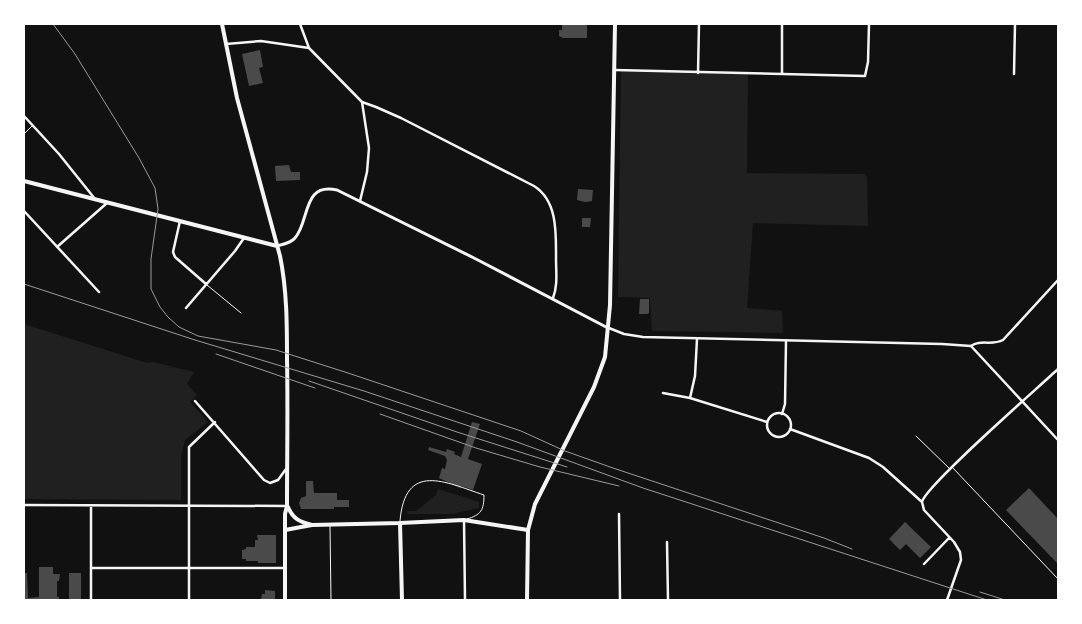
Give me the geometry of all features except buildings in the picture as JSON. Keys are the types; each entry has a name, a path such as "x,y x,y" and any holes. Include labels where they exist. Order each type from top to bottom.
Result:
{"main road":[{"path":"222,24 236,94 282,264 286,296 287,506 285,514 285,600"},
{"path":"528,600 528,530 535,504 594,388 605,357 612,234 615,24"},
{"path":"24,181 277,246 288,243 297,236 310,202 320,191 328,189 338,190 553,298 608,328"},
{"path":"287,506 294,518 299,522 312,525"},
{"path":"285,530 312,525 464,520 528,530"},
{"path":"400,523 402,600"}],"street":[{"path":"300,24 309,48 362,102 376,106 401,118 542,191 551,208 556,227 556,286 553,298"},
{"path":"698,73 699,24"},
{"path":"782,24 782,74"},
{"path":"615,70 865,76 868,62 869,24"},
{"path":"1014,74 1015,24"},
{"path":"226,44 261,41 309,48"},
{"path":"360,201 367,172 369,148 362,102"},
{"path":"24,116 96,200"},
{"path":"57,247 107,203"},
{"path":"24,211 99,292"},
{"path":"180,221 174,252 176,257 206,284"},
{"path":"186,308 245,237"},
{"path":"608,328 634,336 971,346 975,343 994,344 1003,340 1058,280"},
{"path":"690,398 695,376 697,338"},
{"path":"782,414 785,404 786,341"},
{"path":"971,346 1058,440"},
{"path":"922,502 926,493 951,468 1058,369"},
{"path":"663,393 690,398 767,422"},
{"path":"195,401 267,482 278,480 287,468"},
{"path":"774,414 782,414 787,416 790,421 790,429 782,436 775,436 768,430 767,422 774,414"},
{"path":"190,600 189,447 215,422"},
{"path":"790,429 869,458 883,467 922,502 924,510 958,548 961,557 947,600"},
{"path":"24,505 287,506"},
{"path":"91,506 91,600"},
{"path":"619,514 620,600"},
{"path":"464,520 465,600"},
{"path":"924,564 949,538"},
{"path":"667,542 668,600"},
{"path":"91,568 285,568"}],"lane":[{"path":"24,134 33,126"},
{"path":"206,284 241,313"},
{"path":"916,436 951,468 1058,579"},
{"path":"400,523 402,504 408,493 414,486 428,480 439,480 484,496 484,505 481,512 464,520"},
{"path":"330,524 331,600"}],"shaded area":[{"path":"621,70 748,74 747,173 864,174 867,177 868,226 753,223 747,308 782,311 783,333 652,331 650,298 618,297"},
{"path":"24,324 147,363 153,362 194,372 187,384 197,395 190,402 208,422 185,440 181,456 181,500 24,499"},
{"path":"438,489 479,502 479,508 451,514 407,514 407,511 416,511 436,495"}],"railway":[{"path":"53,24 75,54 139,158 155,188 158,209 151,259 151,289 160,307 179,327 198,336 276,350 348,373 521,431 565,451 613,468 852,549"},
{"path":"24,284 195,340 364,391 517,442 643,488 987,600"},
{"path":"216,354 315,388"},
{"path":"309,381 457,432 567,467"},
{"path":"380,414 476,448 540,467 619,486"},
{"path":"980,592 1005,600"}]}
